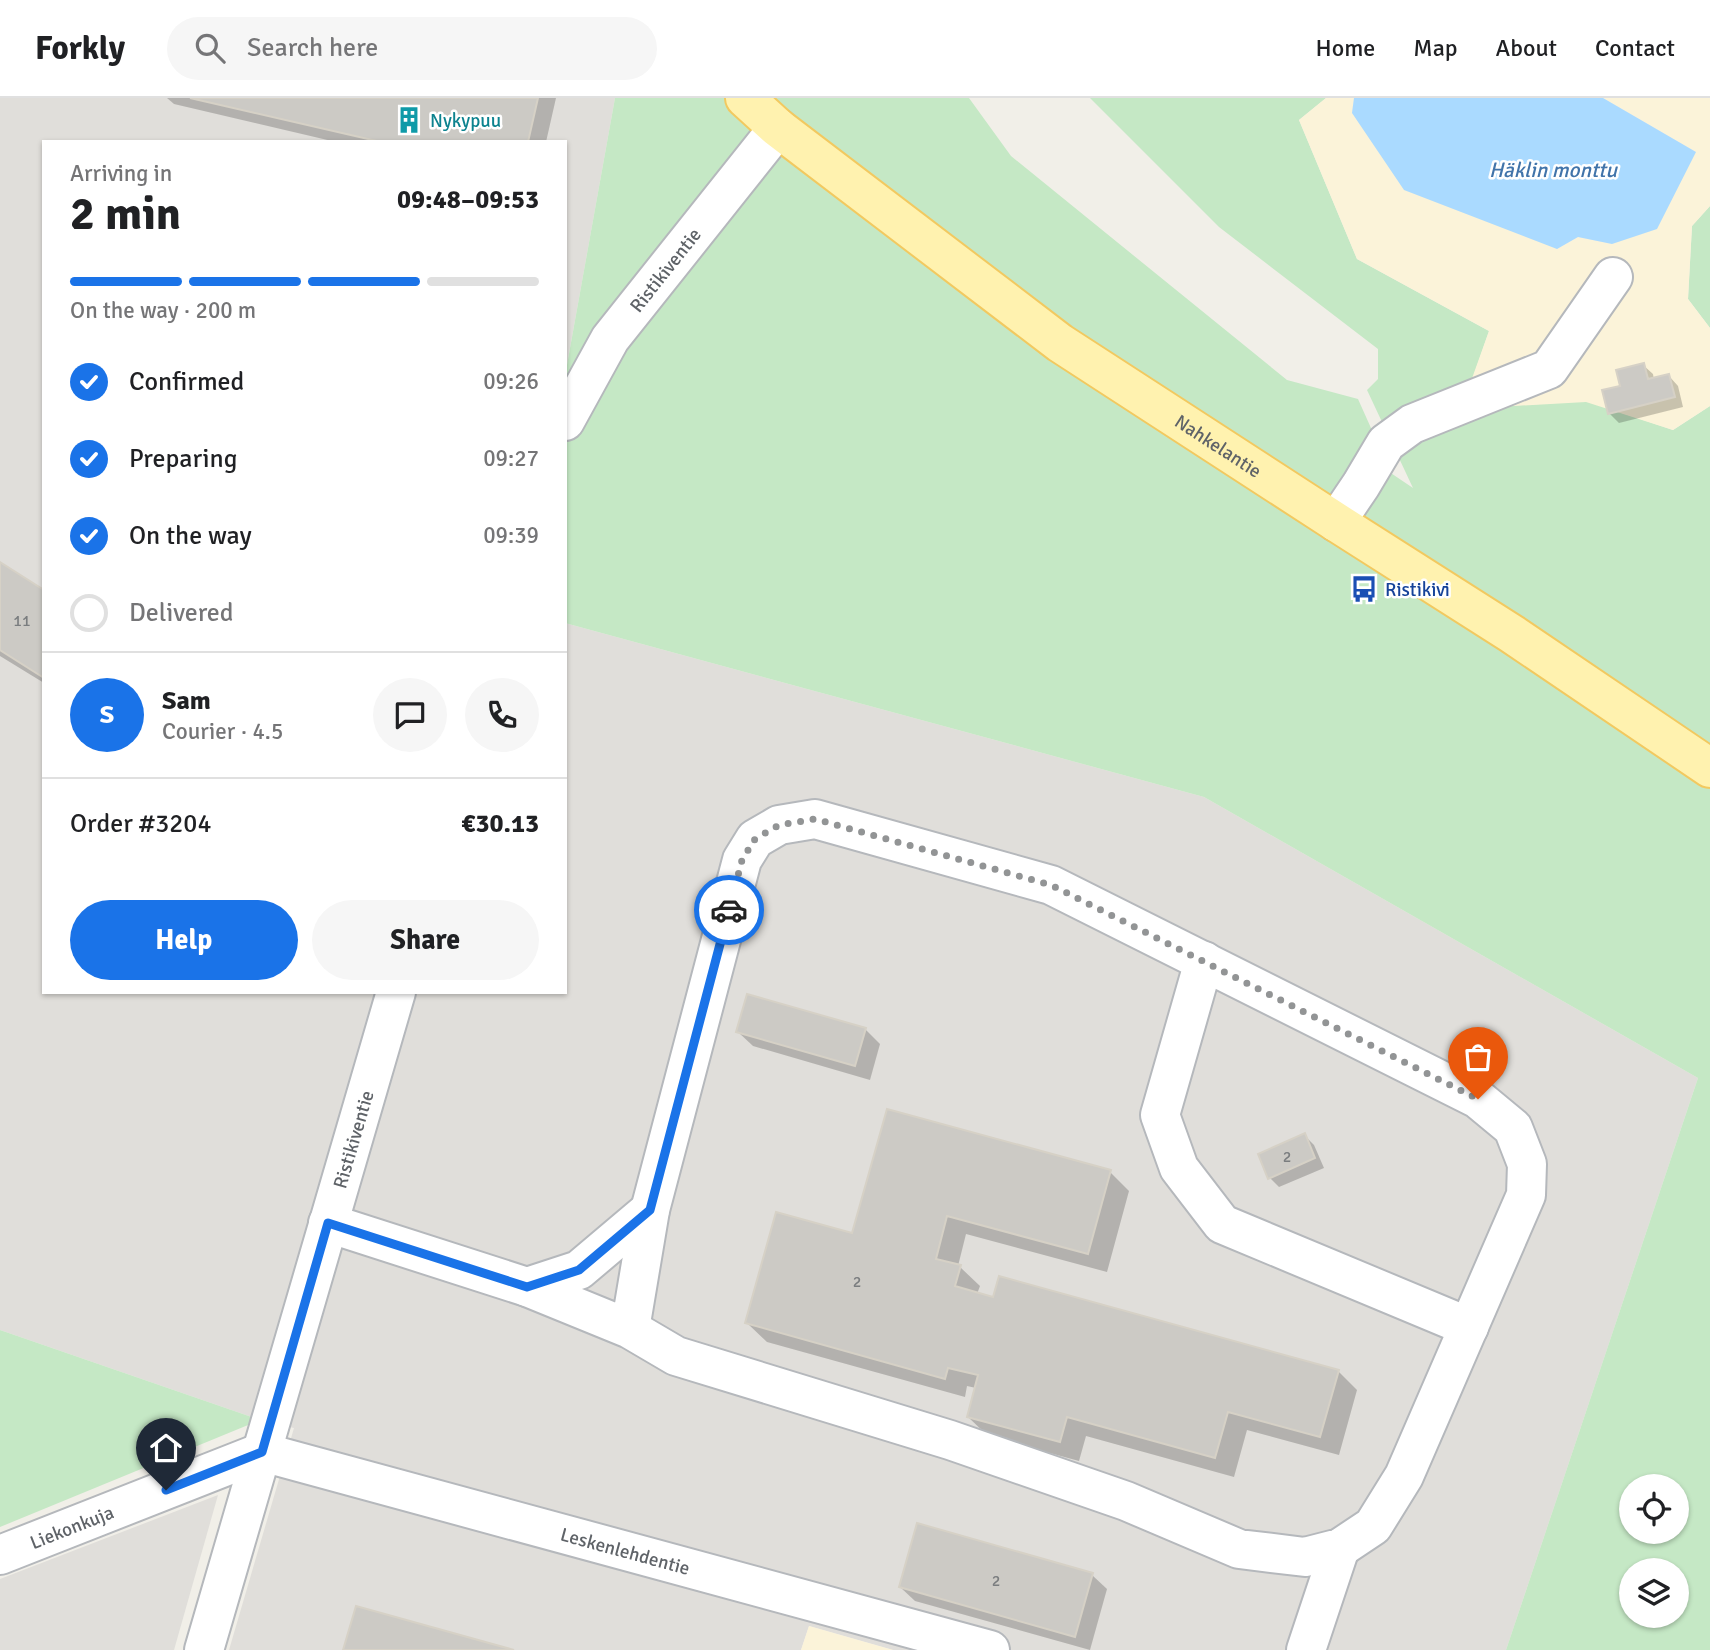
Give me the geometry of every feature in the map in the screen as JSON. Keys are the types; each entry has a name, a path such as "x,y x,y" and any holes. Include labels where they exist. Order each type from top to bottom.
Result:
{"main road":[{"name":"Nahkelantie","path":"745,98 778,128 1060,343 1512,634 1710,768"}],"street":[{"name":"Ristikiventie","path":"567,417 610,339 778,128"},
{"path":"1336,523 1386,443 1412,424 1549,369 1613,278"},
{"path":"328,1223 527,1287 630,1328 676,1356 950,1440 1126,1501 1239,1549 1305,1557 1340,1548 1373,1525 1404,1476 1526,1195 1527,1164 1513,1128 1478,1099 1051,885 815,819 779,825 755,839 742,860 650,1210 630,1328"},
{"path":"1204,961 1160,1115 1179,1168 1223,1224 1469,1327"},
{"name":"Ristikiventie","path":"204,1650 395,994"},
{"path":"527,1287 579,1270 650,1210"},
{"name":"Liekonkuja","path":"0,1555 262,1452"},
{"name":"Leskenlehdentie","path":"262,1452 990,1650"},
{"path":"1306,1650 1340,1548"}],"shaded area":[{"path":"0,98 615,98 567,365 567,140 42,140 42,994 567,994 567,624 1204,797 1698,1078 1506,1650 893,1650 809,1626 801,1650 229,1650 294,1428 260,1420 0,1330"},
{"path":"218,1495 174,1650 0,1650 0,1579"}],"green space":[{"path":"615,98 969,98 1011,156 1287,380 1358,399 1375,437 1364,455 1413,488 1367,390 1378,379 1378,349 1219,227 1090,98 1326,98 1299,120 1357,259 1489,331 1462,409 1586,401 1673,430 1710,406 1710,1650 1506,1650 1698,1078 1204,797 567,624 567,365"},
{"path":"1710,206 1710,328 1688,299 1692,226"},
{"path":"0,1330 260,1420 0,1527"}],"sand":[{"path":"1326,98 1354,98 1352,113 1557,249 1578,237 1612,244 1696,152 1603,98 1710,98 1710,206 1692,226 1688,299 1710,328 1710,406 1673,430 1586,402 1461,409 1489,331 1357,259 1299,120"},
{"path":"809,1626 893,1650 801,1650"}],"water":[{"name":"Häklin monttu","path":"1354,98 1603,98 1696,152 1657,229 1612,244 1578,237 1557,249 1404,190 1352,113"}],"building":[{"name":"Nykypuu","path":"190,98 538,98 528,140 372,140"},
{"path":"1644,363 1648,379 1669,374 1675,397 1608,414 1602,390 1620,386 1616,370"},
{"path":"0,562 42,589 42,677 0,650"},
{"path":"747,994 866,1028 855,1066 736,1032"},
{"path":"887,1109 1111,1170 1088,1254 947,1216 936,1259 961,1265 955,1286 993,1297 999,1276 1339,1370 1320,1437 1228,1412 1215,1458 1067,1417 1060,1442 967,1417 978,1375 948,1368 945,1379 745,1323 776,1212 852,1233"},
{"path":"1305,1133 1315,1158 1268,1179 1258,1154"},
{"path":"917,1523 1093,1573 1075,1637 899,1587"},
{"path":"356,1606 514,1650 343,1650"}],"way so far":[{"path":"729,910 742,860 755,839 779,825 815,819 1051,885 1478,1099"}],"place":[{"name":"Nykypuu","path":"409,120"},
{"name":"Ristikivi","path":"1364,589"}],"route":[{"path":"166,1490 262,1452 328,1223 527,1287 579,1270 650,1210 729,910"}]}
